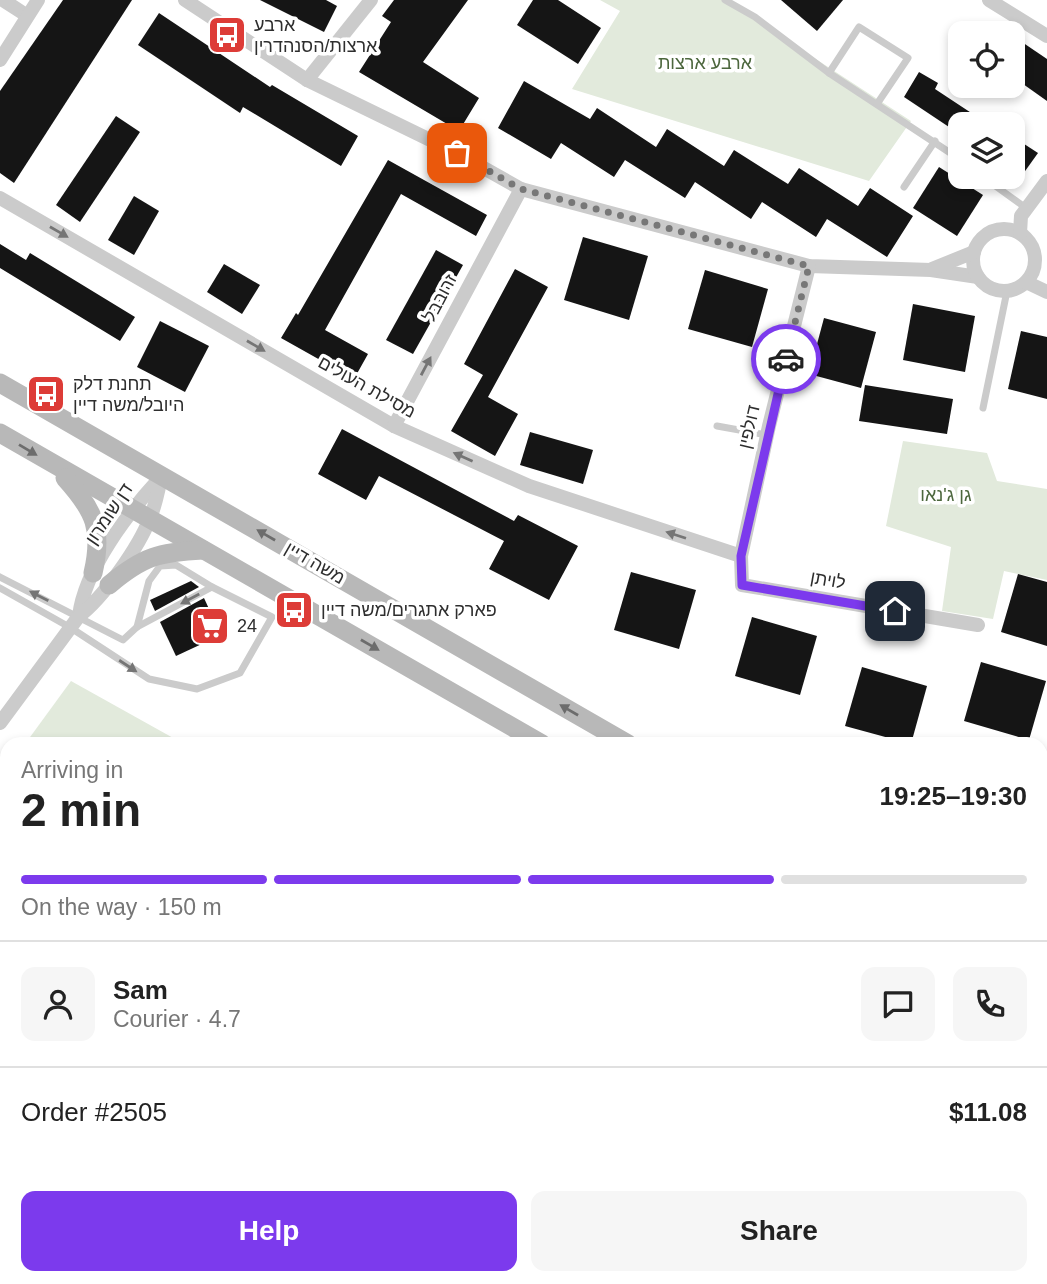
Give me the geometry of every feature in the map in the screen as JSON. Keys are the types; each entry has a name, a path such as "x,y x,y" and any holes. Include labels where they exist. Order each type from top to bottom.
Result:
{"main road":[{"name":"משה דיין","path":"0,383 616,737"},
{"path":"0,433 530,737"},
{"path":"55,466 80,494 94,518 101,579 154,555 205,550"}],"street":[{"path":"3,0 26,15"},
{"path":"0,60 26,15 38,0"},
{"path":"185,0 307,80 457,153 521,189 809,266 931,270 978,277 996,290 1007,291 1026,282 1035,263"},
{"path":"307,80 371,0"},
{"path":"989,0 1047,36"},
{"path":"1020,233 1021,216 1047,181"},
{"name":"זרובבל","path":"394,426 521,189"},
{"name":"מסילת העולים","path":"0,198 394,426 529,486 741,556"},
{"path":"978,277 973,262 974,252 979,242 999,229 1020,233 1030,243 1035,263 1047,274"},
{"path":"931,270 974,252"},
{"name":"דולפין","path":"741,556 767,435 809,266"},
{"path":"1026,282 1047,292"},
{"name":"דן שומרון","path":"0,723 75,622 96,603 101,579 132,509 162,475"},
{"name":"דן שומרון","path":"101,579 150,520 162,475"},
{"name":"לויתן","path":"741,556 742,585 978,625"}],"lane":[{"path":"724,0 755,17 829,73 948,150"},
{"path":"829,73 859,27 908,58 877,104"},
{"path":"904,187 935,141"},
{"path":"1000,189 1026,208"},
{"path":"983,408 1007,291"},
{"path":"717,426 767,435"},
{"path":"0,577 75,622 149,679 197,689 240,673 272,617 212,587 176,565 160,566 149,581 137,627"},
{"path":"0,588 75,622 123,640 137,627 212,587"}],"green space":[{"name":"ארבע ארצות","path":"600,0 725,0 911,121 869,181 572,89 620,11"},
{"name":"גן ג'נאו","path":"903,441 987,453 997,481 1047,489 1047,580 1004,571 993,619 942,611 951,547 886,526"},
{"path":"71,681 171,737 30,737"}],"building":[{"path":"63,0 132,0 14,183 0,173 0,91"},
{"path":"260,0 326,0 337,6 324,32"},
{"path":"394,0 468,0 423,62 479,98 459,131 359,72 391,22 382,16"},
{"path":"533,0 558,0 601,28 578,64 517,25"},
{"path":"781,0 843,0 817,31"},
{"path":"159,13 270,87 272,85 358,136 341,166 243,107 240,113 138,45"},
{"path":"1025,44 1047,59 1047,101 1025,85"},
{"path":"919,72 938,83 935,89 970,112 948,112 948,126 904,97"},
{"path":"524,81 590,119 597,108 656,147 667,129 724,166 734,150 788,184 799,168 858,206 870,188 913,216 887,257 827,219 816,237 762,202 751,219 695,182 685,198 625,160 614,177 561,143 551,159 498,128"},
{"path":"116,116 140,132 80,222 56,205"},
{"path":"1025,145 1038,153 1025,171"},
{"path":"388,160 487,215 476,236 401,194 325,330 368,354 354,379 281,338 296,313 298,315"},
{"path":"939,167 948,173 948,189 974,189 983,195 957,236 913,208"},
{"path":"134,196 159,211 134,255 108,240"},
{"path":"583,237 648,256 629,320 564,300"},
{"path":"0,244 26,260 30,253 135,317 120,341 0,268"},
{"path":"436,250 463,265 413,354 386,340"},
{"path":"224,264 260,285 242,314 207,292"},
{"path":"515,269 548,287 488,397 518,414 495,456 451,431 483,375 464,364"},
{"path":"705,270 768,289 752,347 688,329"},
{"path":"913,304 975,316 965,372 903,360"},
{"path":"824,318 876,332 861,388 809,374"},
{"path":"160,321 209,346 185,392 137,367"},
{"path":"1021,331 1047,337 1047,399 1008,389"},
{"path":"865,385 953,399 947,434 859,421"},
{"path":"342,429 514,521 518,515 578,546 549,600 489,569 504,541 379,476 366,500 318,474"},
{"path":"530,432 593,450 583,484 520,465"},
{"path":"631,572 696,590 679,649 614,630"},
{"path":"1018,574 1047,582 1047,646 1001,632"},
{"path":"191,581 199,587 155,611 150,600"},
{"path":"204,598 221,635 176,656 160,622"},
{"path":"752,617 817,636 800,695 735,676"},
{"path":"981,662 1046,681 1030,737 1019,737 964,721"},
{"path":"862,667 927,686 913,737 885,737 845,726"}],"way so far":[{"path":"457,153 521,189 809,266 786,359"}],"place":[{"name":"ארבע ארצות/הסנהדרין","path":"227,35"},
{"name":"תחנת דלק היובל/משה דיין","path":"46,394"},
{"name":"פארק אתגרים/משה דיין","path":"294,610"},
{"name":"24","path":"210,626"}],"route":[{"path":"786,359 741,556 742,585 895,611"}]}
